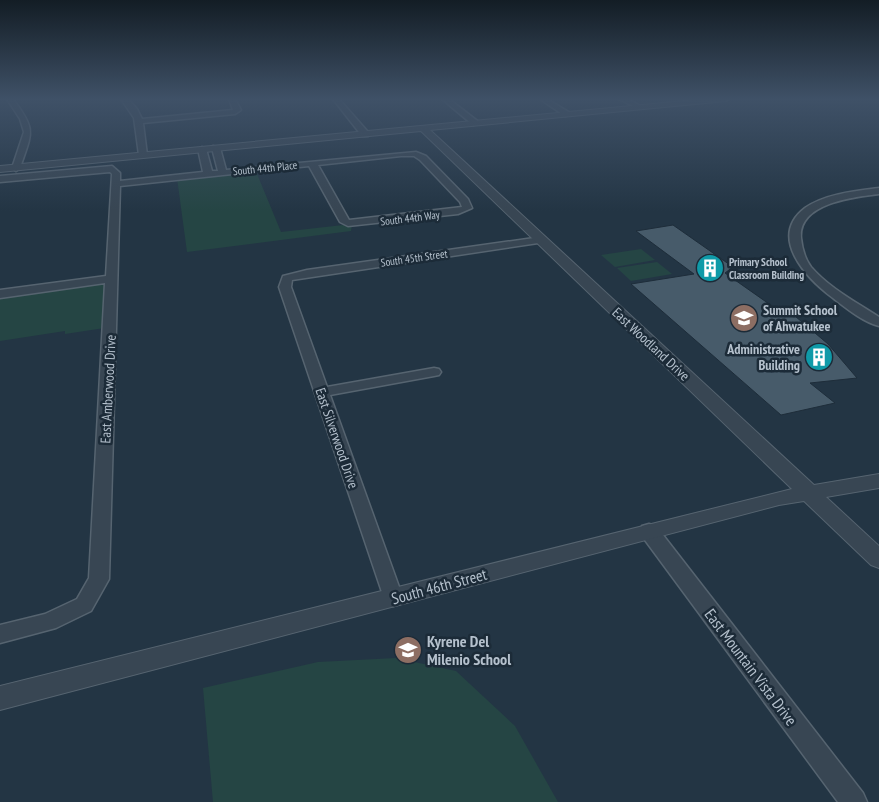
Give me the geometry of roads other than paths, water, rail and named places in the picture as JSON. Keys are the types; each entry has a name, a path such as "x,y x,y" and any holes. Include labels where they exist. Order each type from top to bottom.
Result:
{"street":[{"path":"16,168 26,136"},
{"path":"141,136 143,155"},
{"path":"0,169 338,136"},
{"name":"East Woodland Drive","path":"432,136 879,560"},
{"path":"216,148 223,173"},
{"path":"202,149 208,174"},
{"name":"South 44th Place","path":"0,179 208,174 416,154 423,158 465,201 467,208"},
{"path":"205,162 220,160"},
{"name":"South 44th Way","path":"312,163 345,222 352,224 458,212 467,208"},
{"name":"East Amberwood Drive","path":"0,634 48,622 84,605 99,579 112,279 114,177"},
{"path":"879,191 818,204 804,213 795,225 795,241 800,258 808,270 836,294 879,322"},
{"name":"South 45th Street","path":"287,278 307,273 541,240"},
{"name":"East Silverwood Drive","path":"287,278 285,287 393,598"},
{"path":"0,294 112,279"},
{"path":"321,392 434,372"},
{"name":"South 46th Street","path":"0,698 649,531 809,493 879,481"},
{"name":"East Mountain Vista Drive","path":"649,531 854,802"}],"place":[{"name":"Primary School Classroom Building","path":"710,268"},
{"name":"Summit School of Ahwatukee","path":"744,318"},
{"name":"Administrative Building","path":"819,357"},
{"name":"Kyrene Del Milenio School","path":"408,650"}]}
